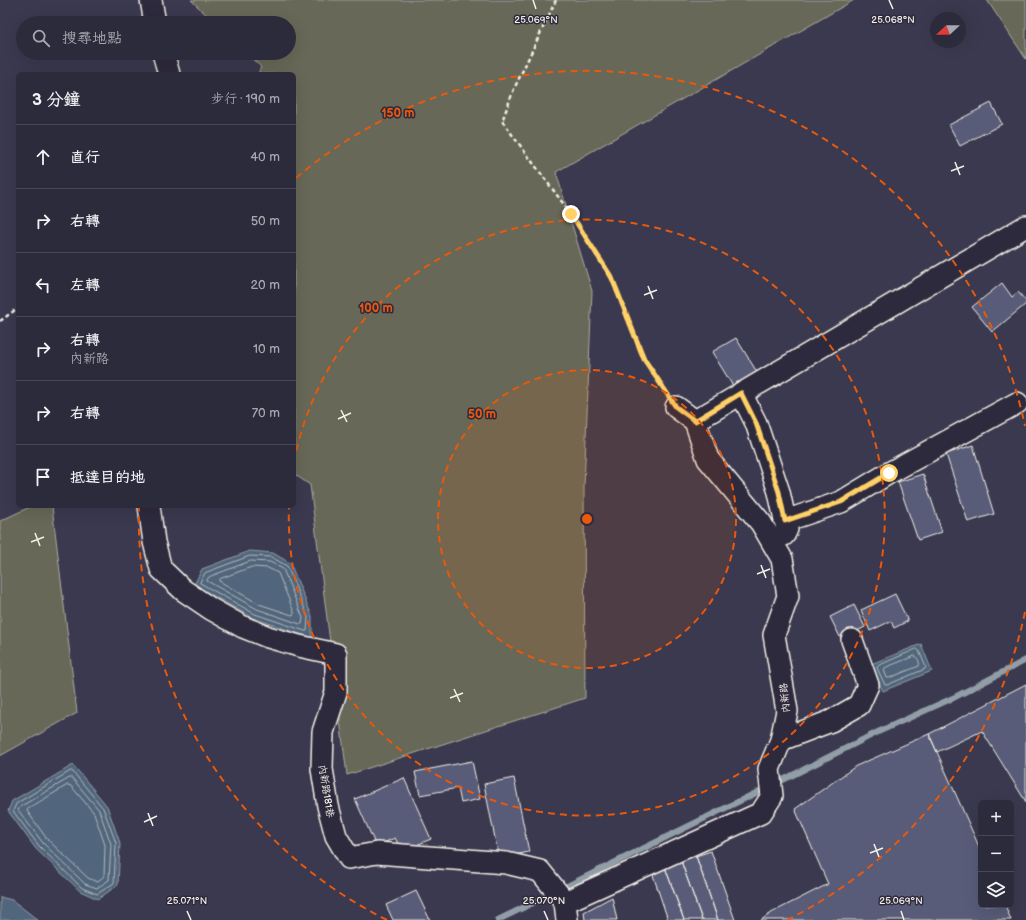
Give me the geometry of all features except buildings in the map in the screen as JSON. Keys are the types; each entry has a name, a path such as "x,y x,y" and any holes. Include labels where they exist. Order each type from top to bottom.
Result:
{"street":[{"path":"151,0 154,16"},
{"path":"165,60 168,72"},
{"path":"676,407 695,421 1026,226"},
{"path":"741,393 756,423 779,492 787,529 776,550"},
{"path":"785,521 841,502 889,473 1017,403"},
{"name":"內新路","path":"566,911 760,813 772,796 769,769 781,740 787,712 774,635 788,596 782,559 761,523 708,458 695,421"},
{"name":"內新路181巷","path":"149,508 154,542 161,568 184,590 211,609 243,627 268,637 299,646 336,654 336,692 323,732 322,769 328,806 336,836 349,858 377,853 506,863 540,871 566,911"},
{"path":"781,740 831,721 859,705 868,685 852,640"}],"path":[{"path":"556,0 514,89 502,121 571,214 612,278 644,359 676,407"},
{"path":"0,321 16,309"}],"green space":[{"path":"191,0 854,0 556,172 592,291 584,487 585,698 347,775 310,485 296,475 296,72 259,72 261,67 254,60 296,60 296,16 208,16"},
{"path":"987,0 1026,0 1026,59"},
{"path":"28,508 52,508 77,713 0,756 0,521"}],"water":[{"path":"250,551 273,553 290,563 312,616 312,638 253,618 194,585 202,569"},
{"path":"921,644 932,671 883,691 871,664"},
{"path":"73,765 107,806 120,843 118,885 98,899 80,891 36,849 8,811 12,801"},
{"path":"0,897 12,900 38,920 0,920"}],"waterway":[{"path":"779,782 878,732 955,697 1026,660"},
{"path":"498,920 762,790"}],"route":[{"path":"571,214 612,278 644,359 676,407 695,421 741,393 756,423 779,492 785,521 841,502 889,473"}]}
